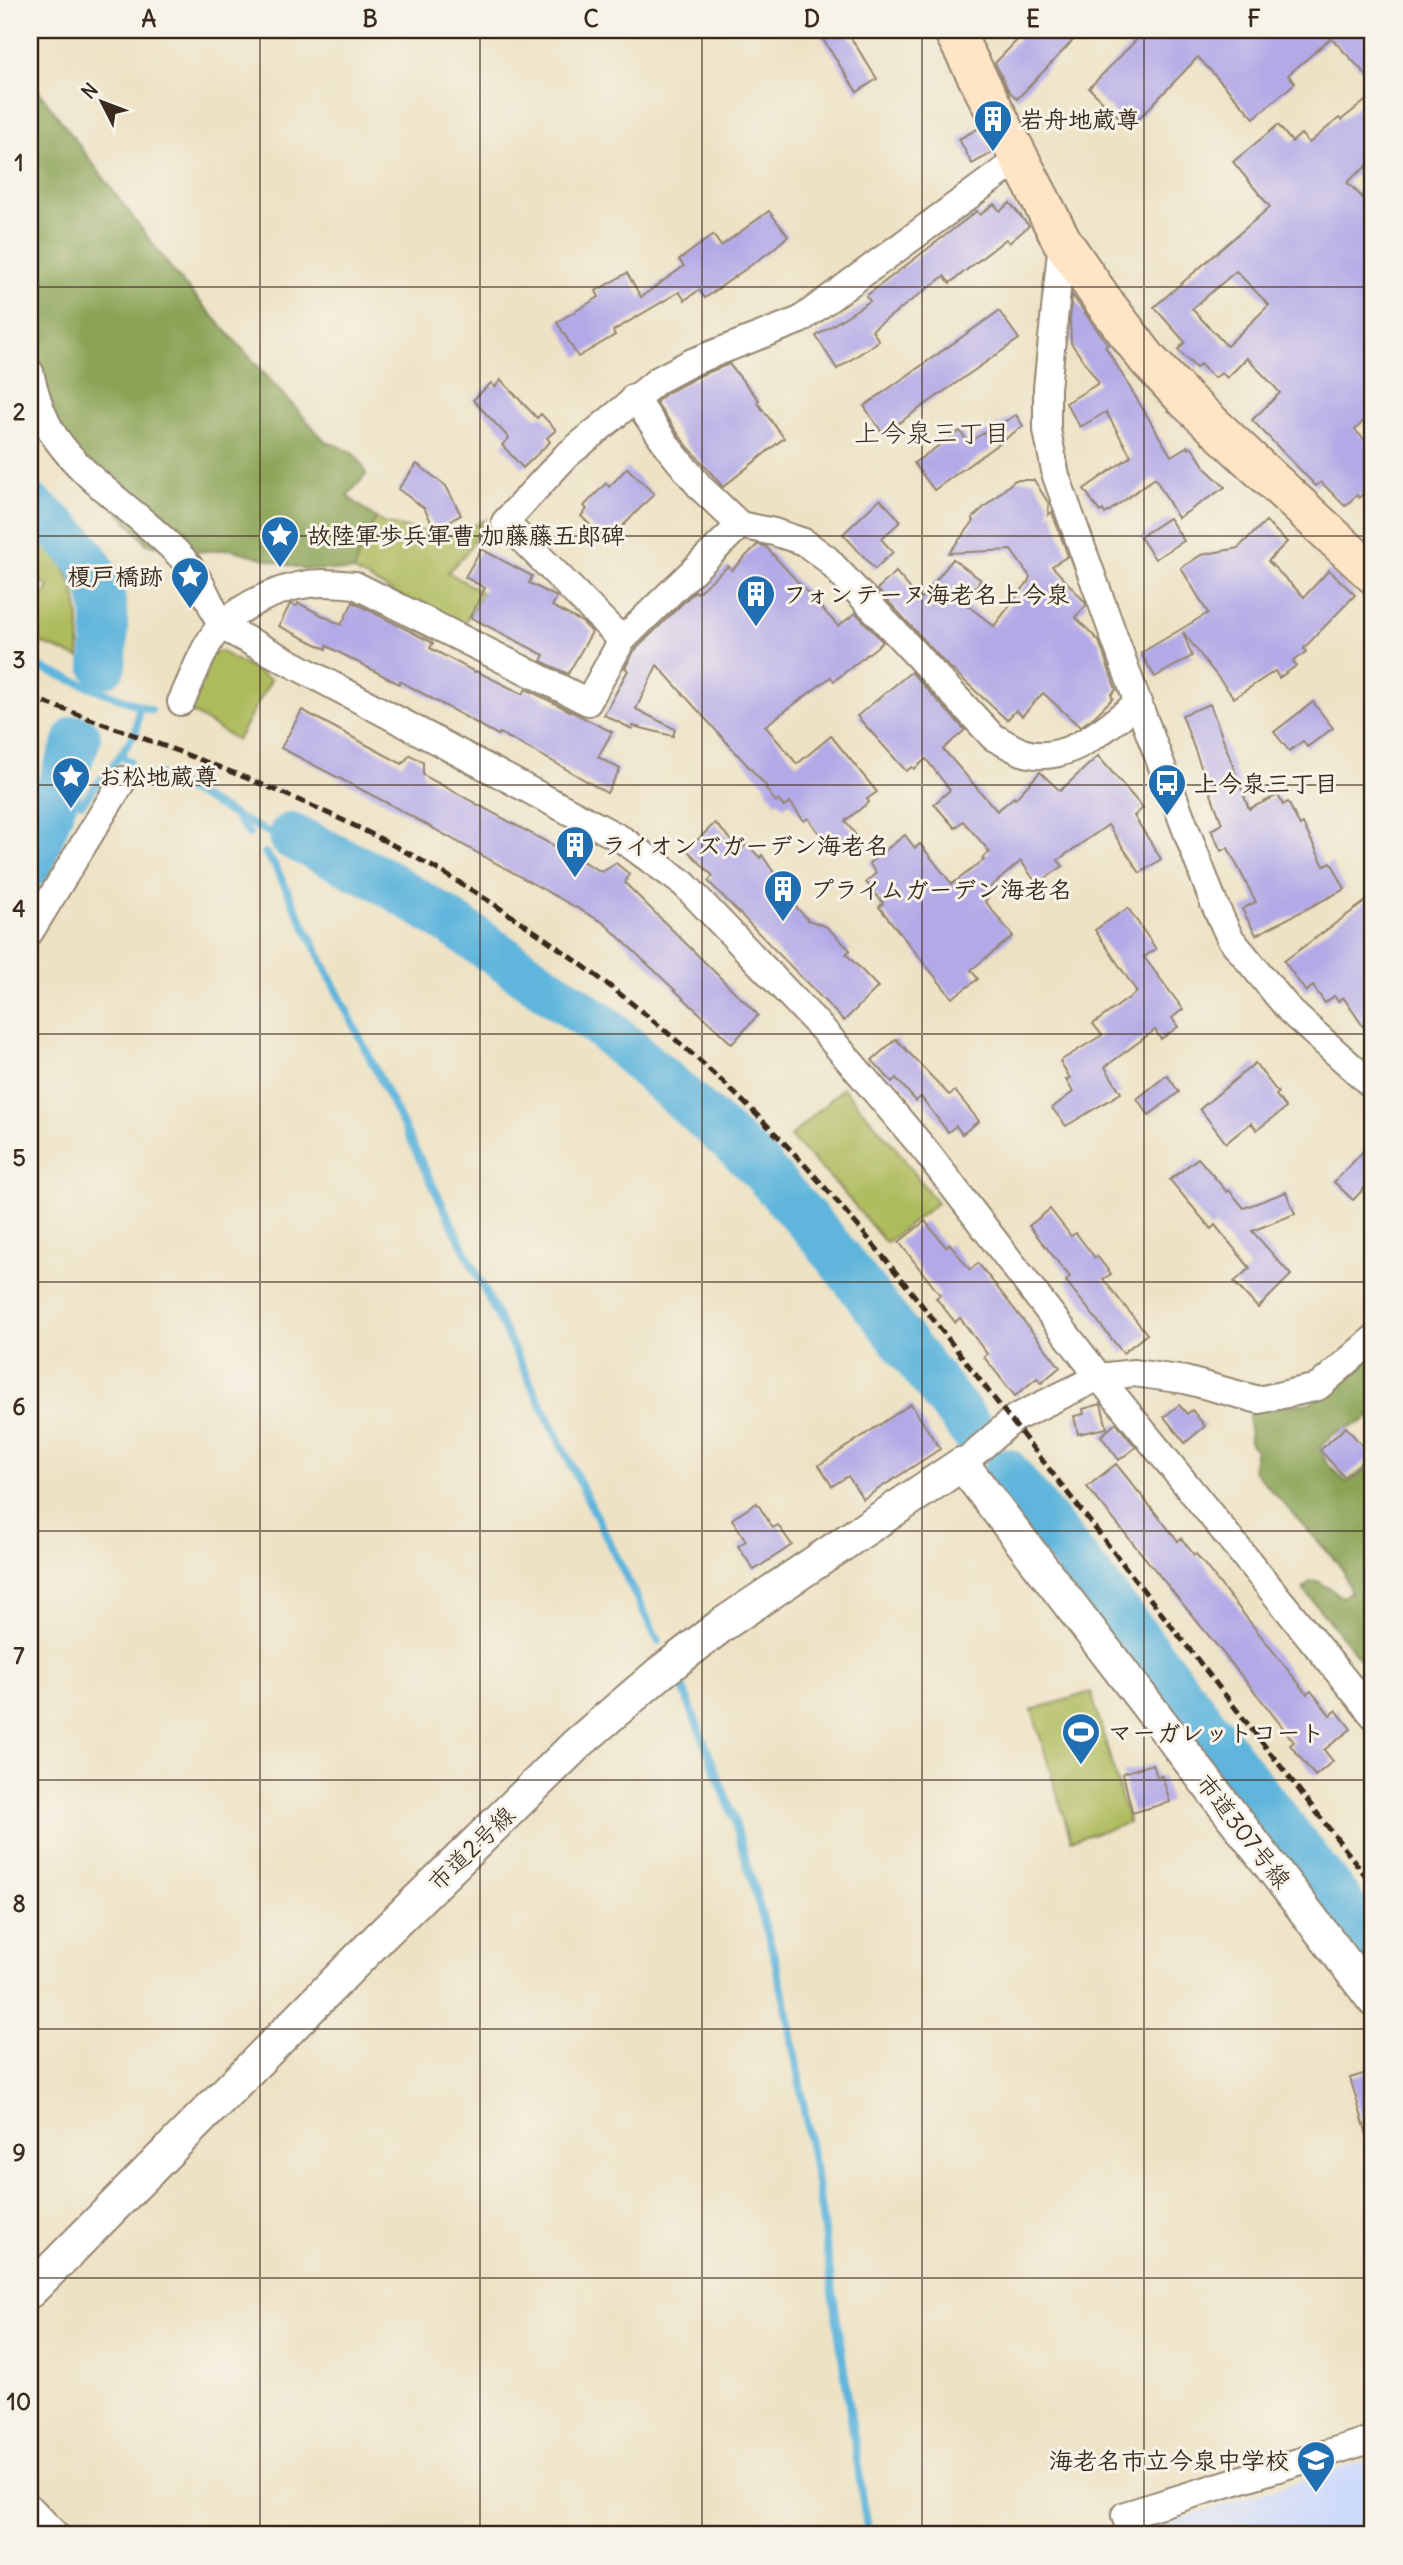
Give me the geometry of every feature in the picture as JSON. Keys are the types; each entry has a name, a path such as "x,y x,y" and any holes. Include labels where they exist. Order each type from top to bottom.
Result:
{"main road":[{"path":"955,31 1062,241 1147,360 1196,410 1373,574"}],"street":[{"path":"622,639 505,522 566,456 634,397 658,380 692,362 800,320 1019,159"},
{"path":"1062,241 1047,388 1047,430 1056,476 1138,703 1213,901 1230,938 1291,1012 1373,1087"},
{"path":"30,372 36,398 55,437 83,468 184,559 200,580 221,626 623,840 684,884 824,1031 925,1150 1099,1377 1373,1715"},
{"path":"634,397 671,451 701,488 740,525 804,542 827,559 993,737 1024,752 1052,755 1078,747 1138,703"},
{"path":"181,702 211,639 221,626 247,607 283,590 320,582 355,585 588,702 622,639 740,525"},
{"path":"30,932 123,780"},
{"path":"962,1464 1015,1418 1099,1377 1134,1373 1185,1380 1259,1400 1318,1387 1373,1339"},
{"name":"市道307号線","path":"962,1464 1373,1999"},
{"name":"市道2号線","path":"30,2291 382,1935 594,1730 660,1673 722,1625 962,1464"},
{"path":"1131,2535 1125,2515 1373,2439"},
{"path":"30,2508 56,2535"}],"shaded area":[{"name":"海老名市立今泉中学校","path":"1373,2458 1373,2535 1146,2535 1144,2530"}],"green space":[{"path":"30,79 176,275 326,442 346,449 360,461 366,475 347,496 376,518 358,555 354,571 303,569 230,549 196,552 147,544 33,417 30,403"},
{"path":"376,518 383,523 451,537 485,520 468,551 448,572 483,593 461,629 354,571 358,555"},
{"path":"31,531 58,559 73,588 79,620 79,658 30,638 30,617 49,587 30,575"},
{"path":"220,651 271,680 237,740 185,708 210,656"},
{"path":"843,1088 894,1146 937,1203 886,1243 838,1186 790,1137"},
{"path":"1373,1351 1373,1414 1333,1435 1320,1448 1326,1462 1346,1482 1365,1469 1373,1454 1373,1675 1303,1589 1310,1582 1318,1581 1342,1597 1350,1592 1344,1572 1336,1561 1254,1471 1256,1450 1250,1442 1249,1416 1255,1409 1310,1403 1339,1387"},
{"name":"マーガレットコート","path":"1091,1692 1129,1823 1071,1840 1032,1710"}],"building":[{"path":"817,30 846,30 877,79 857,92"},
{"path":"1027,30 1083,30 1017,99 1009,91 995,63"},
{"path":"1146,30 1373,30 1373,82 1331,38 1288,75 1295,83 1254,118 1198,57 1130,128 1089,88"},
{"path":"1373,95 1373,161 1347,182 1373,208 1373,411 1355,430 1373,448 1373,484 1359,498 1357,495 1345,506 1321,482 1316,486 1252,420 1280,393 1274,386 1247,358 1227,378 1222,373 1214,378 1200,364 1196,368 1178,350 1185,342 1154,307 1270,207 1233,162 1278,125 1292,142 1301,134 1309,143 1339,118 1341,120","holes":["1236,271 1269,305 1227,346 1192,309"]},
{"path":"979,128 992,153 972,164 959,139"},
{"path":"1010,203 1029,226 1009,243 1006,239 950,283 944,276 872,330 879,341 837,369 816,336 870,301 866,296 977,211 980,215 994,204 1000,211"},
{"path":"769,211 788,236 772,250 705,298 699,290 685,300 679,292 613,331 615,335 578,357 557,322 599,297 596,291 627,273 641,297 684,266 679,260 713,235 721,246"},
{"path":"1072,295 1108,345 1105,346 1171,456 1188,446 1189,449 1192,447 1206,469 1225,487 1178,518 1155,478 1105,514 1103,510 1100,512 1084,489 1131,456 1106,412 1080,427 1066,403 1099,383 1071,343"},
{"path":"999,311 1019,339 883,434 864,406"},
{"path":"729,364 759,400 757,402 784,438 723,487 684,442 656,402 699,376"},
{"path":"501,380 537,418 541,414 556,430 547,438 550,442 523,468 502,445 509,438 473,400 491,383 495,387"},
{"path":"1016,415 1023,426 934,490 914,463 960,431 968,442"},
{"path":"417,464 446,486 461,515 435,529 424,508 398,489"},
{"path":"627,468 654,494 607,542 581,516 587,509 584,506 606,483 609,487"},
{"path":"1015,480 1034,480 1049,504 1048,515 1052,512 1068,556 1052,566 1085,602 1086,606 1075,617 1099,641 1116,690 1111,695 1113,698 1080,727 1043,693 1022,716 1016,710 1007,720 943,661 877,589 896,572 920,600 953,559 981,580 963,602 994,626 1030,577 1011,550 949,553 974,521 972,518"},
{"path":"880,499 901,521 881,539 893,552 875,569 843,534"},
{"path":"1169,518 1184,541 1155,559 1140,537"},
{"path":"1266,521 1287,542 1268,561 1304,597 1329,570 1355,595 1304,648 1306,652 1293,661 1296,666 1279,678 1275,671 1234,698 1183,632 1192,656 1155,677 1141,653 1208,613 1181,568 1201,555 1238,548"},
{"path":"757,545 765,546 838,626 856,613 883,642 834,681 831,677 765,726 797,764 831,736 877,792 845,821 858,838 839,852 830,840 826,843 808,818 804,821 790,802 784,807 778,800 776,802 767,787 657,665 636,709 675,729 673,736 633,726 632,729 604,715 628,670 625,668 634,651 695,591 697,593 728,566 732,570"},
{"path":"481,549 532,576 529,583 557,597 552,606 582,622 592,632 568,674 541,661 544,655 470,617 485,588 465,577"},
{"path":"353,602 433,643 430,648 475,672 523,694 526,689 612,732 598,757 620,769 607,793 400,681 399,684 327,646 326,649 279,626 290,604 297,606 298,603 341,625"},
{"path":"911,672 965,730 943,749 997,811 1014,797 1015,799 1040,772 1060,791 1098,756 1143,808 1134,816 1161,859 1140,873 1108,825 1058,860 1063,866 1037,884 1021,861 988,889 992,893 985,901 1013,936 971,970 978,979 952,998 879,907 883,903 866,882 876,873 869,863 905,835 915,848 920,844 952,884 984,860 982,858 990,852 963,821 955,828 934,804 950,790 926,759 914,769 912,767 906,771 857,716"},
{"path":"1313,702 1333,728 1307,747 1303,741 1289,751 1274,732"},
{"path":"1210,704 1249,809 1278,795 1283,805 1288,802 1300,826 1303,824 1324,866 1331,862 1345,889 1256,935 1242,909 1256,902 1228,848 1221,851 1211,830 1222,824 1182,715"},
{"name":"ライオンズガーデン海老名","path":"302,710 402,764 410,755 423,762 423,775 602,872 616,863 629,874 625,883 758,1015 732,1044 604,923 389,804 281,748"},
{"name":"プライムガーデン海老名","path":"715,823 741,850 747,844 760,858 762,855 781,883 777,886 808,920 827,927 850,950 846,954 878,987 844,1021 708,881 713,876 687,850"},
{"path":"1373,896 1373,1041 1343,997 1338,1001 1334,996 1325,1003 1313,986 1306,992 1284,961"},
{"path":"1128,908 1156,949 1144,957 1183,1009 1172,1018 1178,1027 1161,1039 1155,1030 1105,1067 1121,1093 1066,1126 1052,1108 1073,1092 1066,1080 1070,1078 1060,1061 1102,1035 1093,1024 1137,992 1095,930"},
{"path":"896,1039 949,1095 955,1091 979,1121 962,1134 956,1126 948,1132 921,1097 916,1101 896,1078 892,1082 872,1060"},
{"path":"1255,1063 1286,1108 1257,1130 1251,1123 1226,1143 1200,1109"},
{"path":"1167,1075 1179,1092 1149,1115 1137,1099"},
{"path":"1373,1141 1373,1179 1353,1200 1334,1182"},
{"path":"1198,1158 1244,1208 1286,1192 1295,1214 1252,1231 1291,1275 1258,1308 1234,1282 1250,1268 1215,1225 1211,1229 1170,1180"},
{"path":"1050,1209 1071,1236 1076,1233 1111,1274 1103,1279 1147,1334 1123,1353 1066,1281 1070,1277 1029,1226"},
{"path":"925,1221 946,1247 950,1244 970,1270 978,1263 1060,1367 1041,1383 1037,1378 1015,1396 984,1357 987,1354 960,1318 955,1322 936,1298 940,1295 899,1242"},
{"path":"911,1404 940,1449 863,1499 848,1476 832,1486 819,1465"},
{"path":"1101,1404 1107,1428 1078,1434 1074,1416 1084,1414 1083,1409"},
{"path":"1179,1405 1187,1414 1192,1410 1205,1426 1185,1443 1164,1417"},
{"path":"1116,1423 1136,1447 1119,1460 1101,1436"},
{"path":"1346,1427 1371,1456 1345,1478 1320,1450"},
{"path":"1116,1464 1178,1541 1181,1538 1194,1555 1196,1554 1307,1694 1311,1691 1330,1715 1336,1710 1351,1729 1324,1750 1333,1761 1315,1776 1290,1745 1294,1742 1259,1697 1087,1487"},
{"path":"757,1503 773,1528 778,1525 792,1545 754,1570 738,1546 746,1541 732,1519"},
{"path":"1153,1764 1157,1777 1162,1776 1170,1802 1132,1813 1123,1773"},
{"path":"1373,2071 1373,2138 1368,2138 1350,2078"}],"waterway":[{"path":"30,506 70,540 94,573 101,591 104,612 103,665"},
{"path":"30,664 151,710"},
{"path":"55,794 82,803 120,756 136,731 139,707"},
{"path":"30,865 78,738"},
{"path":"120,756 130,761"},
{"path":"157,773 234,815 249,834"},
{"path":"236,817 270,833 291,836"},
{"path":"291,836 381,879 459,928 603,1027 755,1162 821,1236 972,1430"},
{"path":"265,853 275,866 658,1641"},
{"path":"1006,1471 1373,1945"},
{"path":"681,1683 733,1816 774,1956 788,2015 818,2190 868,2535"}],"railway":[{"path":"30,697 304,802 409,854 460,883 553,944 684,1047 764,1122 864,1233 1373,1885"}],"place":[{"name":"岩舟地蔵尊","path":"993,153"},
{"name":"故陸軍歩兵軍曹 加藤藤五郎碑","path":"280,569"},
{"name":"榎戸橋跡","path":"190,610"},
{"name":"フォンテーヌ海老名上今泉","path":"756,628"},
{"name":"お松地蔵尊","path":"71,810"},
{"name":"上今泉三丁目","path":"1167,817"},
{"name":"ライオンズガーデン海老名","path":"575,879"},
{"name":"プライムガーデン海老名","path":"783,923"},
{"name":"マーガレットコート","path":"1081,1766"},
{"name":"海老名市立今泉中学校","path":"1316,2494"}],"district":[{"name":"上今泉三丁目","path":"932,432"}]}
